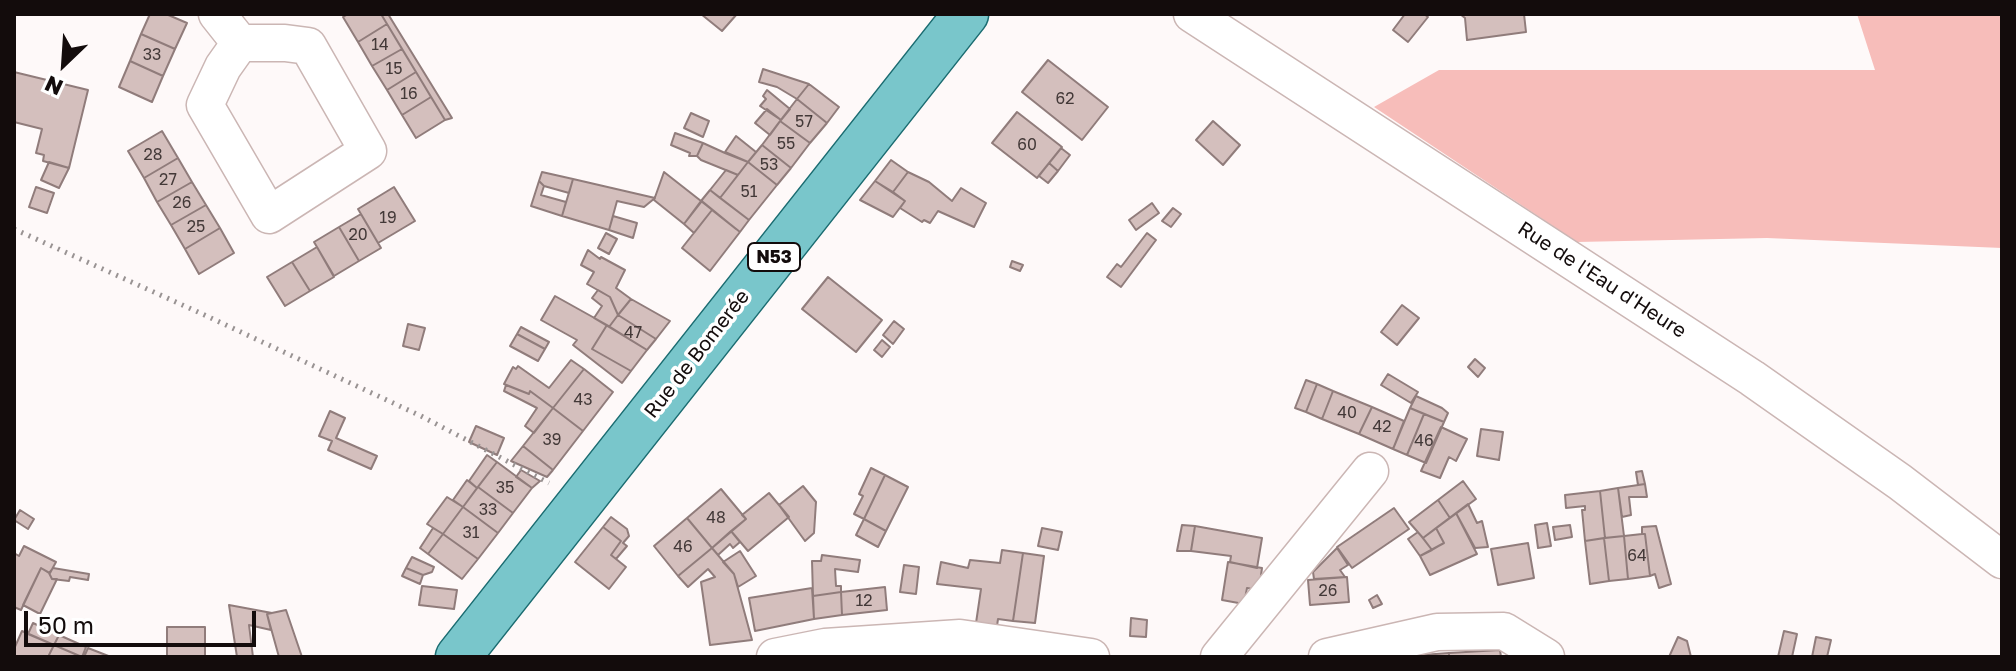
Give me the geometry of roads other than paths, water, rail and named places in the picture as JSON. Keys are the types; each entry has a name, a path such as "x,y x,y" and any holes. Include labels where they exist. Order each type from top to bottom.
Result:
{"main road":[{"name":"Rue de Bomerée","path":"464,656 582,500 966,14"}],"street":[{"path":"217,14 240,43"},
{"name":"Rue de l'Eau d'Heure","path":"1192,14 1752,378 1900,482 2002,560"},
{"path":"240,43 308,46 368,151 269,215 205,105 223,67 240,43"},
{"path":"1219,657 1370,471"},
{"path":"1327,657 1437,632 1504,631 1546,657"},
{"path":"775,657 825,647 960,638 1091,657"}]}
